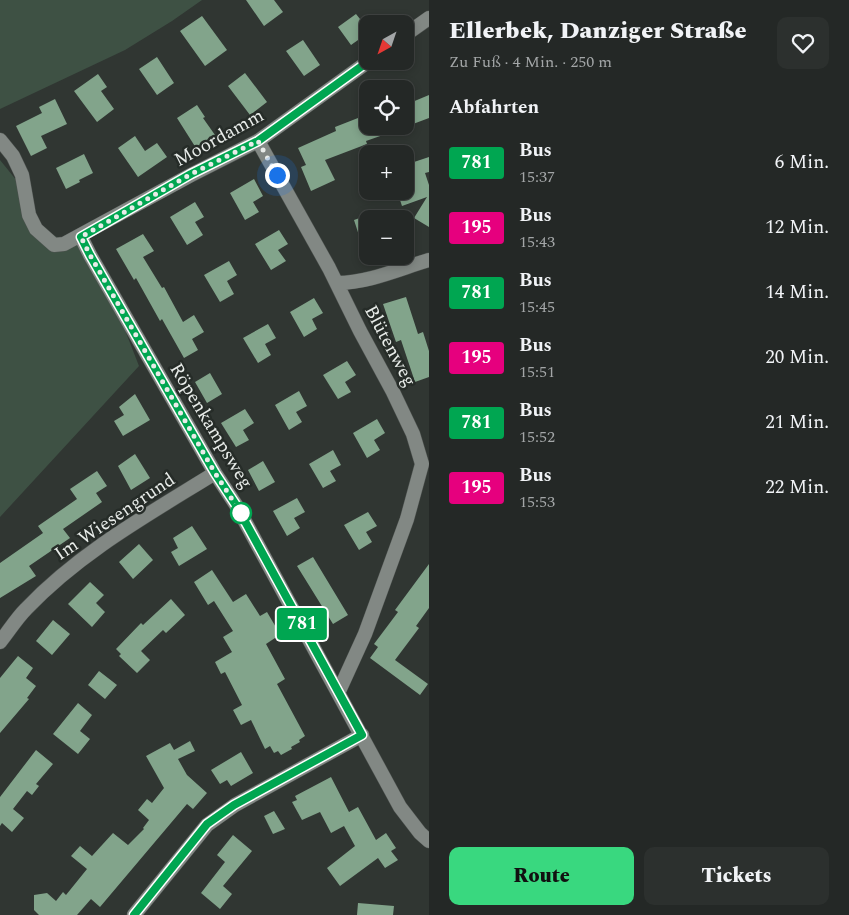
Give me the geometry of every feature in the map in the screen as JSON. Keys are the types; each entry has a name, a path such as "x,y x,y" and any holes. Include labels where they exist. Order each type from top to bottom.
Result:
{"street":[{"path":"414,29 429,18"},
{"name":"Moordamm","path":"81,237 191,174 258,141 359,68"},
{"path":"0,140 13,156 22,175 29,215 36,229 54,245 64,244 81,237"},
{"name":"Blütenweg","path":"258,141 337,283 393,392 413,434 422,464 407,519 365,634 338,692"},
{"name":"Röpenkampsweg","path":"81,237 215,473 236,505 400,807 420,833 429,841"},
{"path":"337,283 350,283 369,279 429,260"},
{"name":"Im Wiesengrund","path":"0,642 25,610 71,567 122,530 215,473"},
{"path":"134,915 207,824 234,805 362,735"}],"green space":[{"path":"0,0 202,0 125,50 0,109"},
{"path":"0,160 17,181 20,189 22,215 36,233 91,243 139,366 0,517"}],"building":[{"path":"246,0 274,0 283,12 264,26"},
{"path":"356,14 359,18 359,39 351,45 338,27"},
{"path":"202,16 227,50 205,66 180,31"},
{"path":"303,40 320,65 304,76 286,51"},
{"path":"157,57 174,83 157,95 139,69"},
{"path":"245,73 267,102 250,115 228,86"},
{"path":"98,74 107,87 101,91 114,109 97,122 74,91"},
{"path":"429,95 429,118 414,124 414,101"},
{"path":"55,99 67,124 41,136 47,148 31,156 16,126 42,113 39,107"},
{"path":"197,105 205,117 203,118 215,135 196,148 177,118"},
{"path":"358,118 359,135 383,135 366,141 367,144 359,145 359,147 325,160 335,180 311,191 301,167 306,165 298,148 336,131 335,127"},
{"path":"135,136 145,151 157,143 167,157 138,177 118,148"},
{"path":"84,154 93,173 66,189 56,168"},
{"path":"429,157 429,172 425,173 429,185 429,227 414,218 427,197 402,206 400,200 414,200 414,162"},
{"path":"254,179 263,196 253,202 259,212 245,220 230,193"},
{"path":"195,202 204,217 195,222 203,235 187,245 170,217"},
{"path":"359,218 359,235 354,220"},
{"path":"279,230 288,244 278,250 286,261 271,270 255,244"},
{"path":"143,234 154,251 143,257 162,288 164,287 183,322 194,315 204,332 192,339 198,350 184,358 162,319 160,321 136,278 134,280 116,249"},
{"path":"229,261 237,275 227,281 234,294 220,302 204,275"},
{"path":"406,297 418,334 423,332 429,351 429,377 415,382 401,340 396,342 383,304"},
{"path":"314,298 323,313 312,319 317,329 304,337 290,312"},
{"path":"268,324 276,338 265,344 271,355 258,363 243,338"},
{"path":"347,361 356,375 345,382 351,392 338,399 323,375"},
{"path":"210,373 222,394 207,403 195,382"},
{"path":"299,391 307,406 296,412 302,422 289,430 275,405"},
{"path":"135,394 150,420 123,436 114,421 124,415 119,407"},
{"path":"245,409 254,423 243,430 249,440 236,447 221,423"},
{"path":"377,419 385,433 374,440 380,450 367,458 353,433"},
{"path":"333,450 341,465 330,471 336,481 323,488 309,464"},
{"path":"135,454 150,478 131,490 118,466"},
{"path":"263,461 275,482 259,491 248,470"},
{"path":"97,471 107,486 96,493 102,502 63,529 70,538 29,566 36,576 0,598 0,563 43,533 38,526 77,499 70,489"},
{"path":"297,498 305,512 294,518 300,528 287,536 273,511"},
{"path":"368,512 377,526 366,532 372,542 359,550 344,525"},
{"path":"192,526 207,549 179,566 171,552 178,548 173,538"},
{"path":"139,544 153,560 133,579 119,562"},
{"path":"313,557 348,615 333,624 297,566"},
{"path":"429,564 429,608 416,626 419,628 395,660 428,684 420,695 370,658 378,647 374,644 398,612 395,610"},
{"path":"212,570 233,602 246,594 260,616 267,612 277,629 275,630 278,636 266,644 285,679 277,684 305,736 299,740 300,742 291,747 292,749 281,755 278,751 274,753 270,746 265,749 251,720 241,725 233,710 242,705 225,672 221,674 215,662 232,652 223,637 233,631 214,601 208,605 194,582"},
{"path":"90,582 104,595 96,603 105,612 92,627 68,604"},
{"path":"171,599 185,615 166,633 163,630 141,651 150,660 137,673 119,656 121,654 116,649 141,623 143,625"},
{"path":"53,620 70,634 52,655 36,641"},
{"path":"18,656 33,668 26,678 36,686 27,698 29,699 0,733 0,678"},
{"path":"99,671 117,685 105,699 88,685"},
{"path":"78,703 92,715 80,731 90,739 78,754 53,734"},
{"path":"190,741 195,751 178,759 187,775 207,793 193,809 187,804 100,907 91,899 77,915 39,915 34,910 34,895 47,893 56,901 63,892 66,895 87,869 71,856 80,846 92,856 113,833 128,845 144,829 149,820 138,810 147,799 152,803 164,788 146,756 170,743 174,750"},
{"path":"36,750 53,764 36,784 39,786 32,795 27,791 13,809 24,818 12,832 2,823 0,826 0,797"},
{"path":"241,752 253,773 231,786 227,780 220,784 211,770"},
{"path":"331,777 349,812 358,807 376,840 386,833 396,848 391,851 398,860 385,868 378,858 340,886 327,868 355,846 344,826 331,833 320,812 302,820 292,802 297,800 295,796"},
{"path":"274,811 285,829 273,834 264,816"},
{"path":"233,835 252,851 223,886 232,894 220,909 201,893 225,862 217,855"},
{"path":"358,903 394,906 393,915 357,915"}],"bus line":[{"name":"781","path":"134,915 207,824 234,805 362,735 236,505 215,473 81,237 191,174 258,141 359,68"}],"route":[{"path":"241,513 215,473 81,237 191,174 258,141 277,175"}]}
